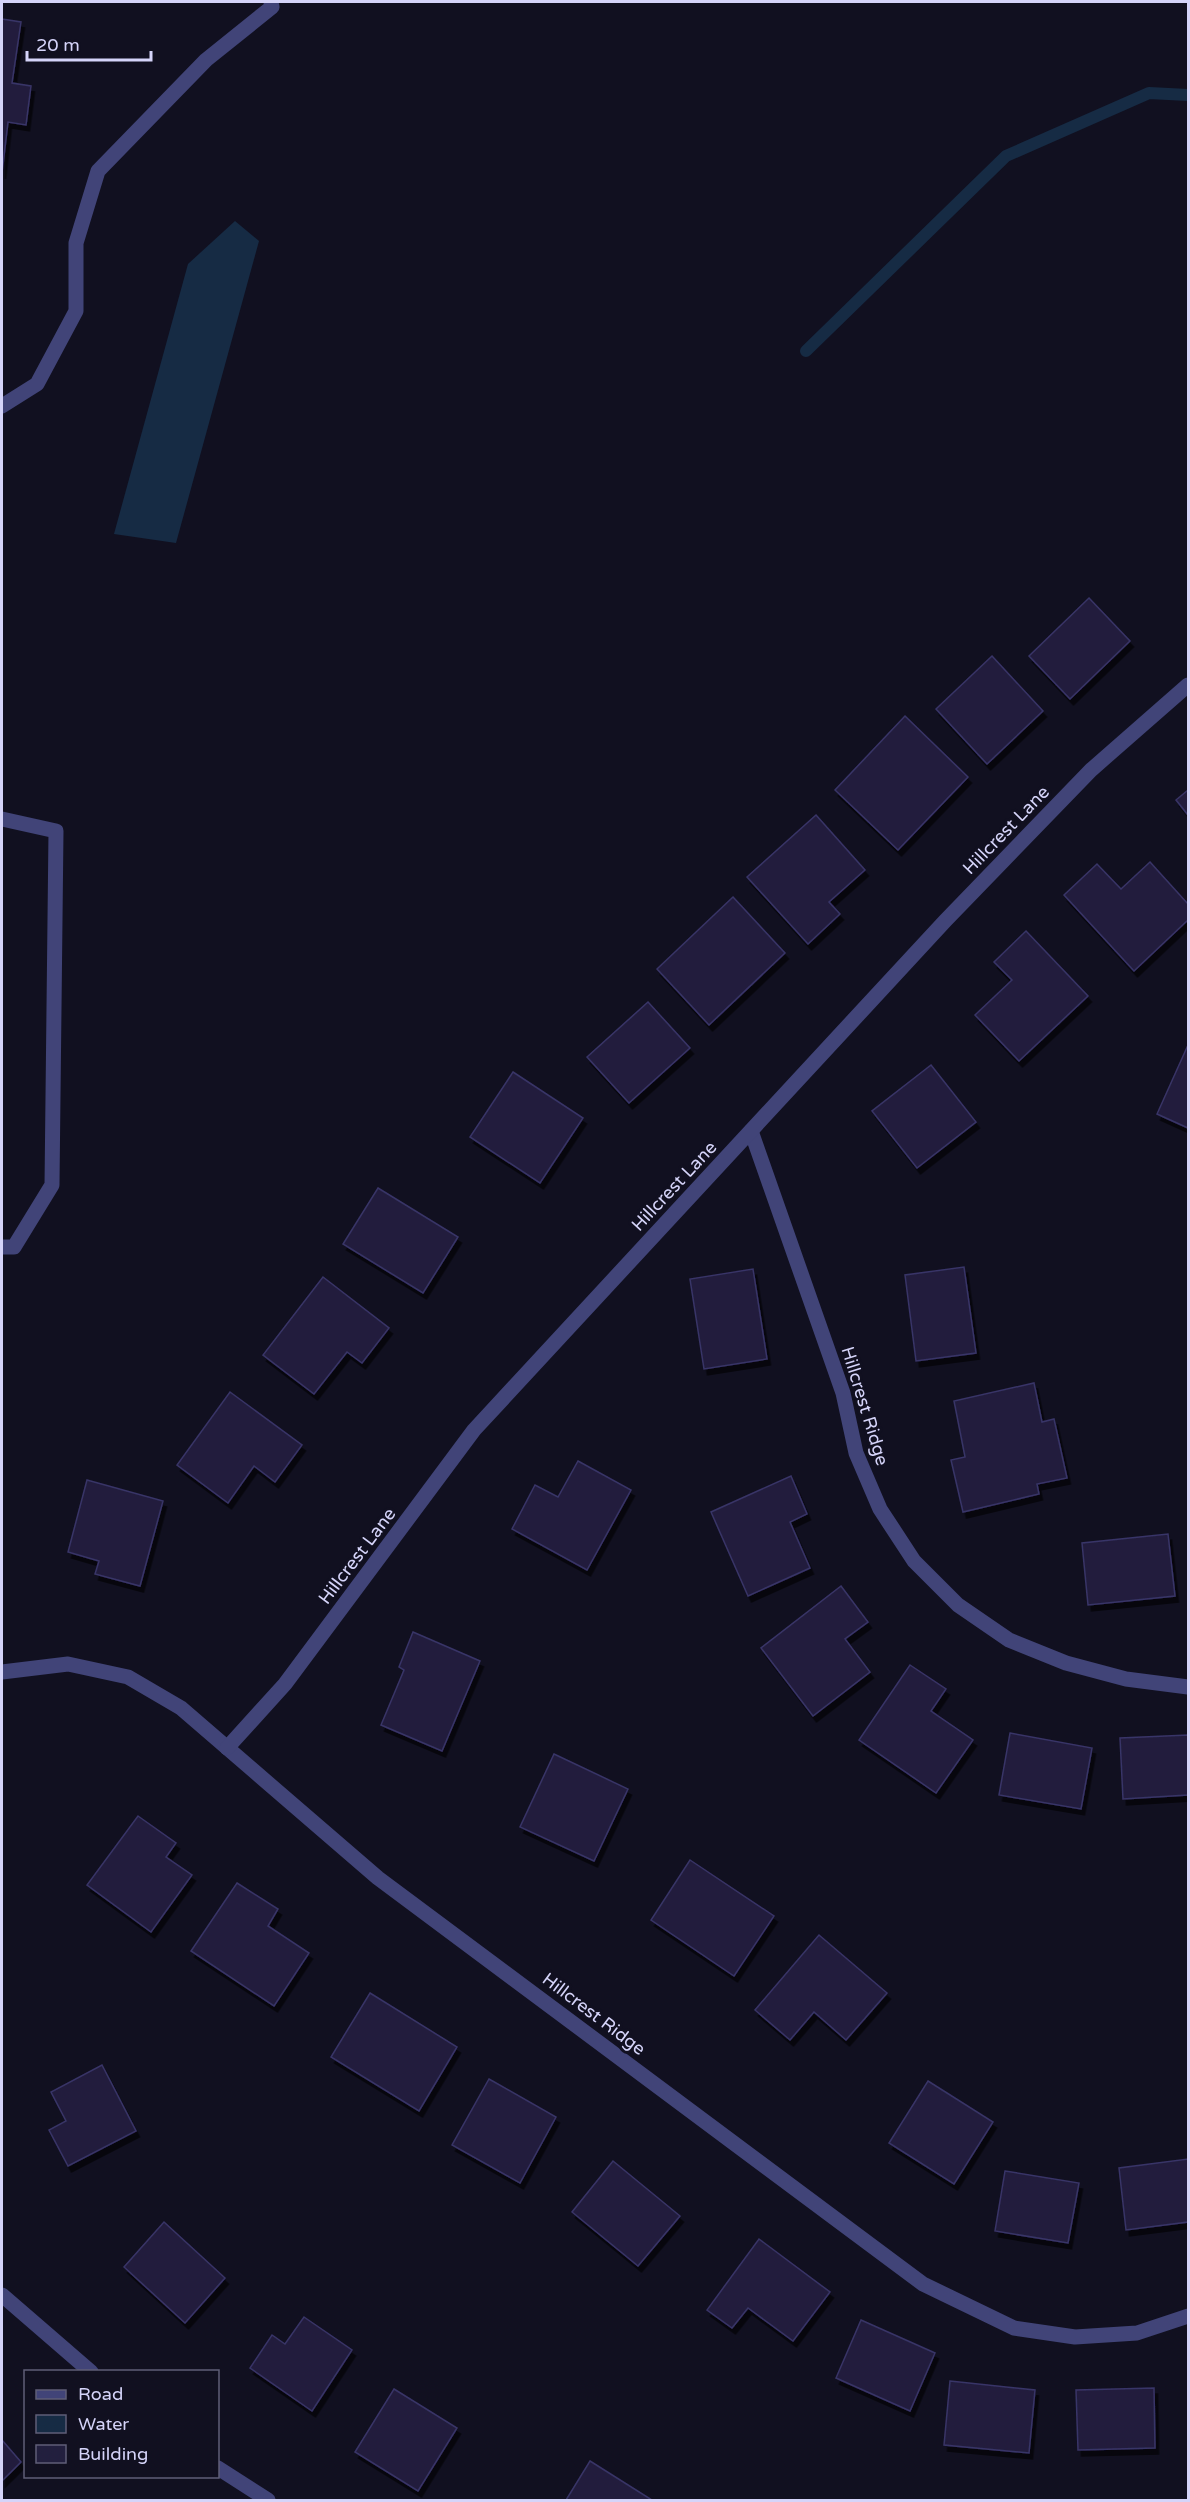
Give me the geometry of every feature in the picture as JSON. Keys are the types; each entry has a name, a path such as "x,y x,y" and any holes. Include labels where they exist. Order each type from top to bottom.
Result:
{"street":[{"path":"2,406 37,384 75,311 76,243 98,171 206,60 272,7 271,2"},
{"name":"Hillcrest Lane","path":"227,1748 285,1684 474,1430 945,921 1083,778 1188,685"},
{"path":"2,819 56,831 52,1185 14,1247 2,1247"},
{"name":"Hillcrest Ridge","path":"751,1131 843,1392 856,1453 880,1509 914,1560 958,1605 1009,1640 1066,1663 1126,1679 1188,1687"},
{"name":"Hillcrest Ridge","path":"2,1672 68,1664 128,1677 181,1708 378,1878 923,2284 1014,2328 1075,2337 1137,2333 1188,2316"},
{"path":"2,2295 89,2370"},
{"path":"219,2469 268,2500"}],"water":[{"path":"235,221 259,241 176,543 114,534 188,264"}],"building":[{"path":"2,19 21,22 12,83 31,86 26,125 8,122 2,173"},
{"path":"1089,598 1130,641 1070,699 1029,656"},
{"path":"992,656 1043,711 987,764 936,709"},
{"path":"905,716 968,777 898,850 835,790"},
{"path":"1188,790 1188,815 1176,800"},
{"path":"816,815 865,870 829,902 840,914 808,944 747,877"},
{"path":"1150,862 1188,904 1188,920 1134,971 1064,895 1097,864 1121,889"},
{"path":"733,897 785,953 709,1025 657,969"},
{"path":"1026,931 1088,996 1019,1061 975,1015 1012,980 994,962"},
{"path":"648,1002 690,1048 629,1103 587,1057"},
{"path":"1188,1045 1188,1128 1157,1114"},
{"path":"931,1065 976,1122 917,1168 872,1111"},
{"path":"513,1072 583,1118 540,1183 470,1137"},
{"path":"378,1188 458,1237 423,1293 343,1244"},
{"path":"964,1267 976,1353 916,1361 905,1275"},
{"path":"753,1269 767,1359 704,1369 690,1279"},
{"path":"323,1277 389,1328 362,1363 347,1352 314,1394 263,1355"},
{"path":"1034,1383 1042,1422 1054,1419 1067,1478 1037,1484 1039,1494 963,1512 951,1460 965,1457 954,1401"},
{"path":"230,1392 302,1445 275,1482 254,1466 228,1503 177,1465"},
{"path":"578,1461 631,1490 587,1570 512,1529 535,1485 558,1497"},
{"path":"791,1476 807,1514 790,1522 810,1568 748,1596 711,1512"},
{"path":"87,1480 163,1501 140,1586 95,1574 99,1561 68,1552"},
{"path":"1168,1534 1175,1596 1088,1605 1082,1543"},
{"path":"841,1586 868,1622 845,1639 870,1672 813,1716 761,1648"},
{"path":"413,1632 480,1661 442,1751 381,1725 404,1670 399,1667"},
{"path":"910,1665 946,1689 931,1711 973,1740 936,1793 859,1740"},
{"path":"1010,1733 1092,1748 1081,1809 999,1795"},
{"path":"1188,1735 1188,1795 1123,1799 1120,1738"},
{"path":"554,1754 628,1789 594,1861 520,1827"},
{"path":"138,1816 176,1843 166,1857 192,1875 151,1932 87,1885"},
{"path":"690,1860 774,1916 734,1976 651,1920"},
{"path":"237,1883 278,1909 268,1926 309,1953 274,2006 191,1951"},
{"path":"819,1935 887,1993 846,2040 814,2012 790,2040 755,2010"},
{"path":"370,1993 457,2047 419,2111 331,2057"},
{"path":"102,2065 136,2131 68,2166 49,2130 66,2121 51,2092"},
{"path":"489,2079 556,2117 520,2183 452,2145"},
{"path":"928,2081 993,2122 954,2184 889,2143"},
{"path":"1188,2159 1188,2222 1126,2230 1119,2168"},
{"path":"613,2161 680,2216 638,2266 572,2212"},
{"path":"1005,2171 1079,2183 1068,2243 995,2231"},
{"path":"164,2222 225,2278 185,2323 124,2267"},
{"path":"759,2239 830,2292 793,2341 748,2308 732,2328 707,2310"},
{"path":"304,2317 352,2350 312,2411 250,2368 272,2335 285,2344"},
{"path":"861,2320 935,2353 910,2411 836,2378"},
{"path":"950,2381 1035,2390 1029,2453 944,2445"},
{"path":"1154,2388 1155,2448 1078,2450 1076,2390"},
{"path":"394,2389 457,2428 418,2491 355,2452"},
{"path":"2,2440 21,2462 2,2481"},
{"path":"590,2461 652,2500 566,2500"}],"waterway":[{"path":"806,351 1006,156 1149,93 1188,95"}]}
